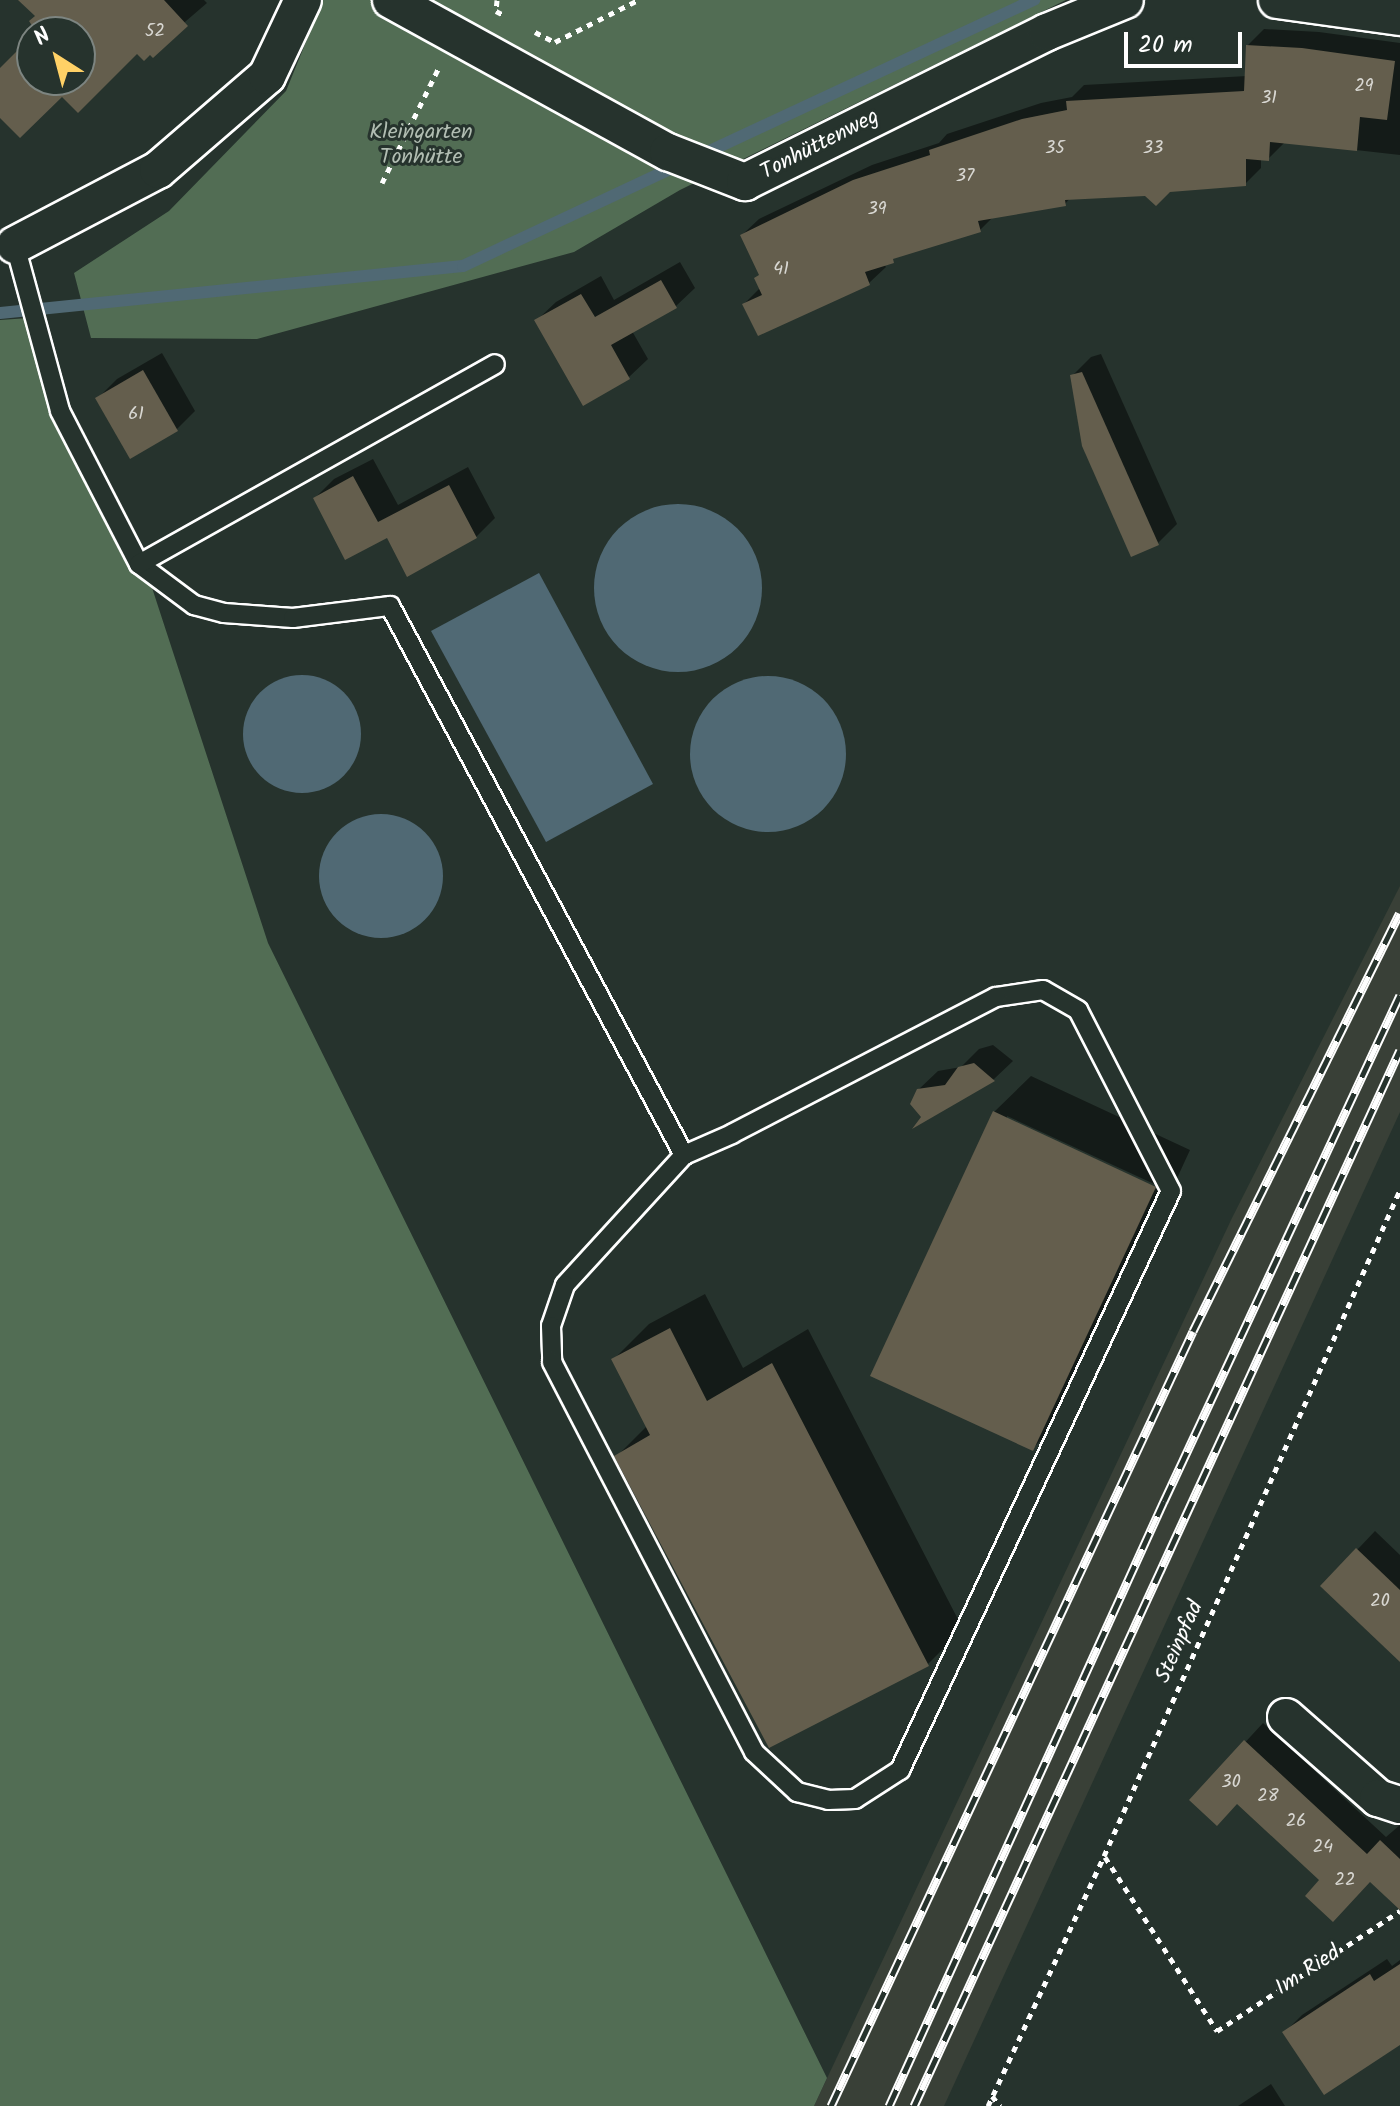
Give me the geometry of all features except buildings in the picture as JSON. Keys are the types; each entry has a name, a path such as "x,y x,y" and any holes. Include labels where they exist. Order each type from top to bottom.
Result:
{"street":[{"path":"7,247 158,170 267,76 303,0"},
{"name":"Tonhüttenweg","path":"391,0 680,158 745,182 1047,32 1125,0"},
{"path":"1277,0 1400,17"},
{"path":"1286,1717 1378,1798 1400,1805"}],"lane":[{"path":"7,247 60,411 139,564 194,605 224,613 293,618 390,606 684,1155"},
{"path":"139,564 495,364"},
{"path":"1043,990 1078,1010 1171,1191 900,1770 855,1799 828,1800 797,1792 754,1752 552,1362 551,1326 565,1285 684,1155 732,1134 996,997 1043,990"}],"path":[{"path":"497,0 496,11 508,17"},
{"path":"531,29 555,42 638,0"},
{"path":"382,183 456,34"},
{"name":"Steinpfad","path":"988,2106 1104,1856 1400,1190"},
{"name":"Im Ried","path":"1104,1856 1217,2031 1400,1911"},
{"path":"992,2096 1000,2106"}],"shaded area":[{"path":"1400,886 1400,1112 944,2106 814,2106 1232,1218"}],"green space":[{"name":"Kleingarten Tonhütte","path":"323,0 1066,0 680,190 574,252 257,339 91,338 74,273 169,211 286,91"},
{"path":"43,317 68,408 141,554 268,943 827,2078 814,2106 0,2106 0,320"}],"water":[{"path":"678,504 710,510 738,528 756,556 762,588 756,620 738,648 710,666 678,672 646,666 618,648 600,620 594,588 600,556 618,528 646,510"},
{"path":"539,573 653,784 546,842 431,631"},
{"path":"302,675 325,679 344,692 357,711 361,734 357,757 344,776 325,789 302,793 279,789 260,776 247,757 243,734 247,711 260,692 279,679"},
{"path":"768,676 798,682 823,699 840,724 846,754 840,784 823,809 798,826 768,832 738,826 713,809 696,784 690,754 696,724 713,699 738,682"},
{"path":"381,814 405,819 425,832 438,852 443,876 438,900 425,920 405,933 381,938 357,933 337,920 324,900 319,876 324,852 337,832 357,819"}],"waterway":[{"path":"699,156 1034,0"},
{"path":"0,313 463,266 679,165"}],"railway":[{"path":"831,2106 1193,1331 1400,913"},
{"path":"889,2106 1164,1501 1400,995"},
{"path":"914,2106 1400,1050"}]}
